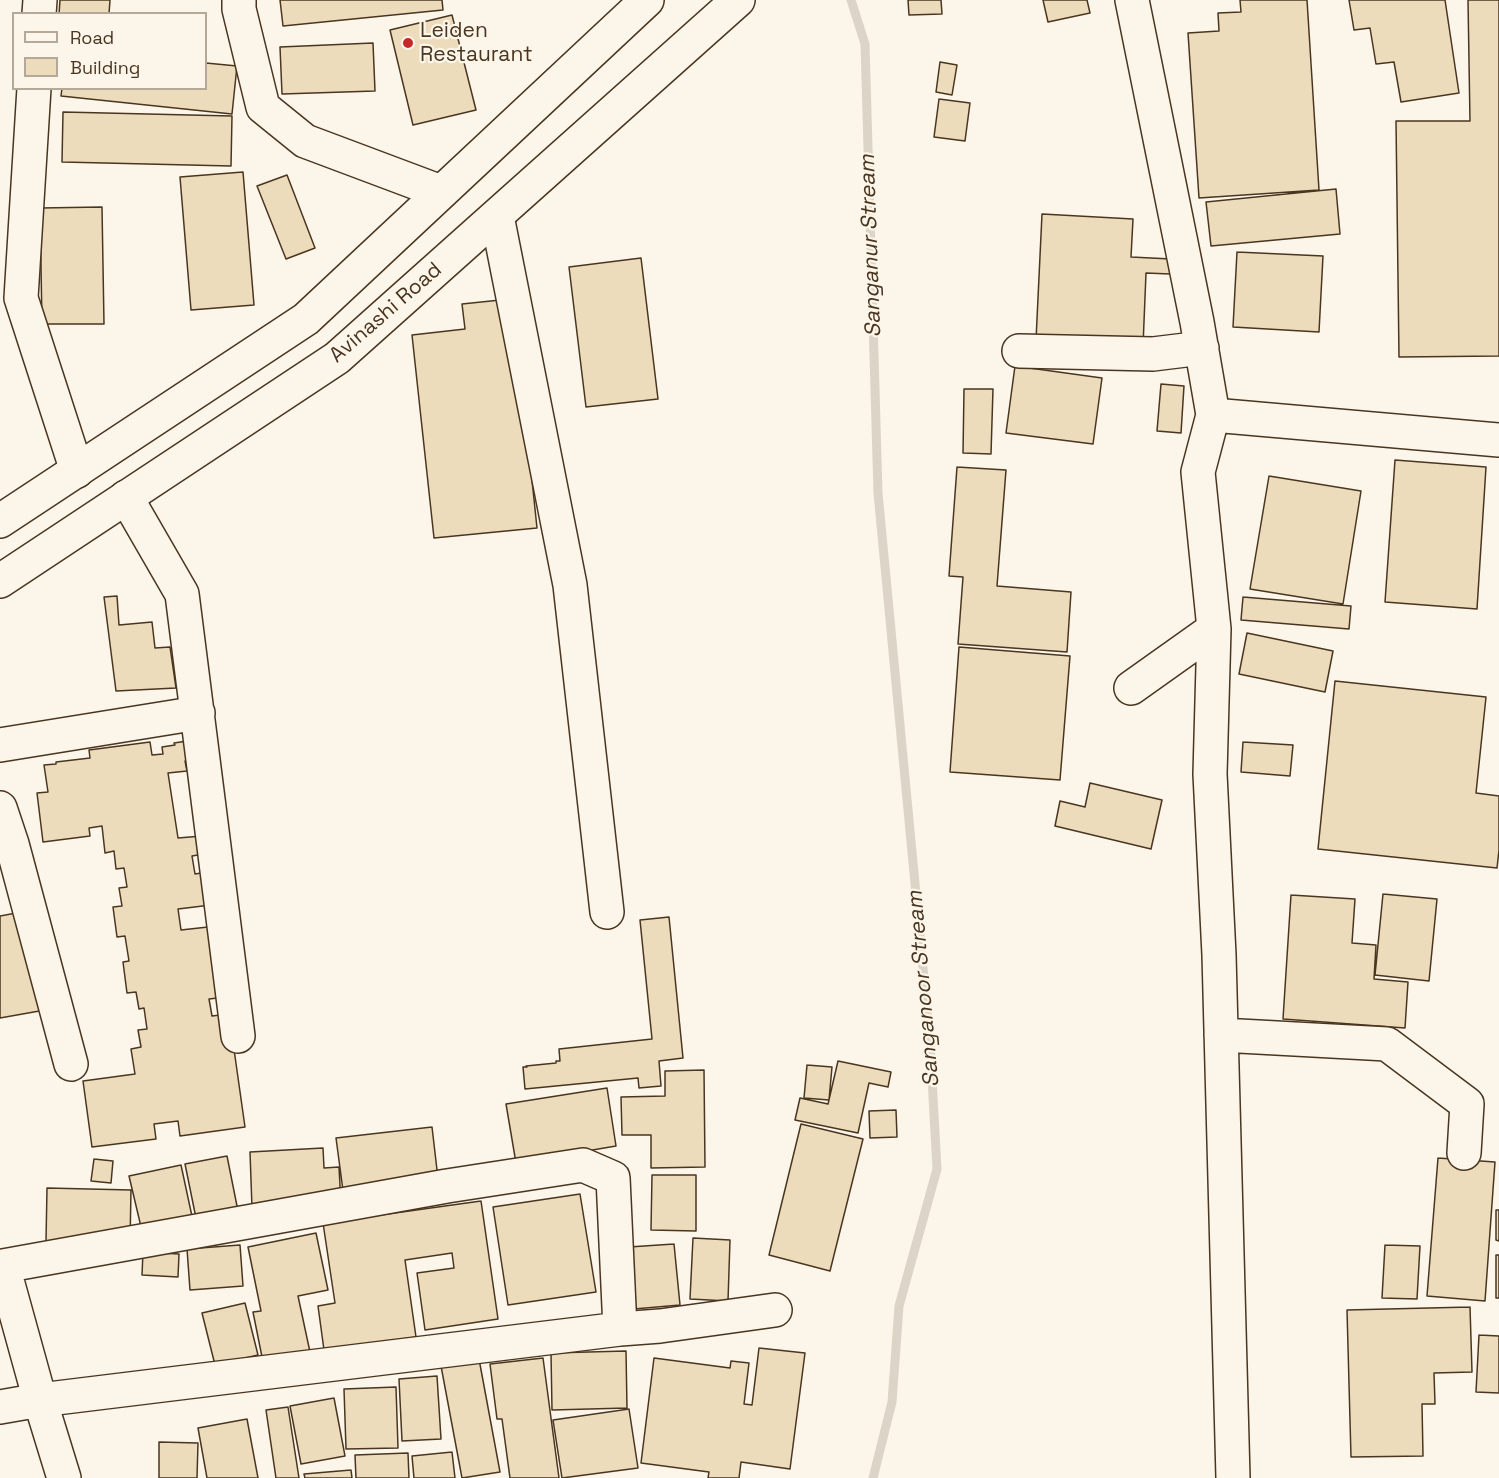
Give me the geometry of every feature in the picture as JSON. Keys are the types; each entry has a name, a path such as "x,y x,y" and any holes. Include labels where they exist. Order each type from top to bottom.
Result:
{"street":[{"path":"239,0 239,9 263,107 305,141 441,192"},
{"path":"0,521 306,319 647,0"},
{"name":"Avinashi Road","path":"0,581 337,358 738,0"},
{"path":"1132,0 1197,322 1213,415 1198,472 1214,629 1210,774 1220,955 1233,1478"},
{"path":"34,90 10,296 77,471"},
{"path":"497,216 570,585 607,912"},
{"path":"349,279 381,319"},
{"path":"1019,351 1153,354 1202,348"},
{"path":"195,392 226,431"},
{"path":"1213,415 1499,441"},
{"path":"126,498 182,594 238,1036"},
{"path":"1131,688 1214,629"},
{"path":"0,745 198,713"},
{"path":"0,808 12,844 71,1065"},
{"path":"1221,1035 1387,1044 1467,1104 1464,1153"},
{"path":"64,1478 2,1260 583,1165 613,1178 620,1329"},
{"path":"0,1407 40,1400 660,1326 775,1310"}],"building":[{"path":"60,0 110,0 109,12 59,12"},
{"path":"280,0 442,0 443,10 283,26"},
{"path":"908,0 941,0 942,14 909,15"},
{"path":"1043,0 1087,0 1090,13 1048,22"},
{"path":"1240,0 1307,0 1319,190 1199,198 1188,33 1219,31 1218,13 1241,12"},
{"path":"1349,0 1445,0 1459,93 1401,102 1394,62 1376,64 1370,28 1354,30"},
{"path":"1468,0 1499,0 1499,356 1399,357 1396,121 1470,121"},
{"path":"452,15 476,110 413,125 390,30"},
{"path":"373,43 375,91 282,94 280,47"},
{"path":"940,62 957,65 952,95 936,92"},
{"path":"207,63 237,66 232,114 61,96 62,90 207,90"},
{"path":"939,99 970,103 965,141 934,137"},
{"path":"63,112 232,116 231,166 62,162"},
{"path":"243,172 254,305 191,310 180,177"},
{"path":"287,175 315,248 286,259 257,186"},
{"path":"1336,189 1340,234 1211,246 1206,202"},
{"path":"102,207 104,324 42,324 40,208"},
{"path":"1042,214 1133,219 1131,257 1171,259 1170,274 1146,273 1143,346 1036,340"},
{"path":"1237,252 1323,256 1319,332 1233,327"},
{"path":"641,258 658,399 586,407 569,267"},
{"path":"510,299 519,356 537,528 434,538 412,335 465,329 462,304"},
{"path":"1015,366 1102,378 1093,444 1006,433"},
{"path":"1161,384 1184,386 1181,433 1157,431"},
{"path":"964,389 993,389 991,454 963,453"},
{"path":"1395,460 1486,467 1477,609 1385,602"},
{"path":"957,467 1006,470 997,586 1071,592 1067,652 958,644 963,577 949,576"},
{"path":"1269,476 1361,491 1343,604 1250,589"},
{"path":"117,596 119,625 152,622 155,648 170,647 176,688 116,691 104,597"},
{"path":"1243,597 1351,606 1349,629 1241,620"},
{"path":"1247,633 1333,651 1325,692 1239,674"},
{"path":"959,647 1070,656 1060,780 950,772"},
{"path":"1335,681 1486,697 1476,793 1499,796 1497,868 1318,849"},
{"path":"194,740 197,759 185,761 187,771 168,773 178,838 202,836 204,854 192,856 195,874 207,872 211,905 178,909 181,930 217,926 226,997 209,999 212,1016 229,1014 245,1127 180,1136 178,1121 154,1124 156,1139 92,1147 83,1081 135,1074 131,1049 141,1047 138,1030 147,1029 144,1008 139,1009 136,992 127,993 123,962 129,961 125,936 117,937 113,907 122,906 119,888 127,887 124,868 116,869 114,851 105,853 102,826 89,828 90,836 43,842 37,793 48,792 44,765 90,758 89,750 150,742 152,755 163,754 162,747"},
{"path":"1243,742 1293,745 1290,776 1241,772"},
{"path":"1090,783 1162,800 1151,849 1055,826 1060,801 1085,807"},
{"path":"1383,894 1437,899 1429,981 1375,975"},
{"path":"1291,895 1355,899 1352,943 1376,945 1374,979 1408,982 1405,1028 1283,1019"},
{"path":"27,911 45,1010 0,1018 0,916"},
{"path":"669,917 683,1058 659,1061 661,1086 639,1088 638,1078 525,1089 523,1067 560,1061 559,1049 652,1039 640,920"},
{"path":"838,1061 891,1072 888,1087 869,1083 858,1133 795,1120 800,1098 828,1104"},
{"path":"807,1065 832,1067 829,1100 804,1098"},
{"path":"704,1070 705,1167 651,1168 651,1135 622,1135 621,1097 665,1096 665,1071"},
{"path":"607,1088 616,1146 516,1163 506,1104"},
{"path":"896,1110 897,1137 870,1138 869,1111"},
{"path":"801,1124 863,1139 830,1271 769,1255"},
{"path":"432,1127 439,1187 344,1198 336,1138"},
{"path":"323,1148 324,1168 339,1167 341,1204 252,1208 250,1152"},
{"path":"227,1156 238,1211 196,1218 185,1164"},
{"path":"1438,1158 1495,1162 1485,1301 1427,1296"},
{"path":"94,1159 113,1161 111,1183 91,1181"},
{"path":"181,1165 193,1221 142,1231 129,1176"},
{"path":"652,1175 696,1175 696,1231 651,1230"},
{"path":"47,1188 131,1190 130,1243 46,1241"},
{"path":"580,1194 596,1292 508,1305 493,1207"},
{"path":"481,1201 498,1319 425,1330 417,1273 454,1268 452,1253 405,1260 416,1337 324,1350 318,1306 335,1303 323,1223"},
{"path":"1496,1210 1499,1210 1499,1241 1496,1240"},
{"path":"316,1233 328,1290 298,1296 310,1352 263,1362 253,1312 261,1311 248,1247"},
{"path":"693,1238 730,1240 728,1301 690,1299"},
{"path":"674,1244 680,1305 634,1309 629,1247"},
{"path":"240,1245 243,1286 190,1290 187,1249"},
{"path":"1385,1245 1420,1246 1417,1299 1382,1298"},
{"path":"143,1252 179,1254 178,1277 142,1275"},
{"path":"1496,1255 1499,1255 1499,1298 1496,1298"},
{"path":"245,1303 258,1355 215,1365 202,1313"},
{"path":"1470,1307 1472,1372 1434,1373 1435,1404 1422,1404 1423,1456 1351,1457 1347,1310"},
{"path":"1479,1335 1499,1336 1499,1393 1476,1392"},
{"path":"759,1348 805,1353 790,1469 741,1462 739,1478 708,1478 709,1472 641,1463 654,1358 730,1368 731,1361 749,1363 744,1404 752,1405"},
{"path":"626,1351 627,1408 552,1410 551,1353"},
{"path":"543,1358 559,1478 510,1478 502,1419 497,1419 490,1364"},
{"path":"479,1359 500,1472 462,1478 441,1366"},
{"path":"437,1376 441,1439 402,1441 399,1379"},
{"path":"396,1387 398,1448 346,1449 344,1389"},
{"path":"334,1398 345,1456 301,1464 290,1406"},
{"path":"288,1407 299,1478 276,1478 266,1410"},
{"path":"629,1409 638,1468 562,1478 553,1420"},
{"path":"247,1419 258,1478 207,1478 198,1428"},
{"path":"159,1442 198,1443 197,1478 159,1478"},
{"path":"452,1452 455,1478 414,1478 412,1456"},
{"path":"408,1453 409,1478 356,1478 355,1455"},
{"path":"351,1470 352,1478 305,1478 304,1474"}],"waterway":[{"name":"Sanganoor Stream","path":"851,0 865,44 878,493 930,1042 937,1169 899,1306 892,1402 873,1478"}],"place":[{"name":"Leiden Restaurant","path":"408,43"}],"water label":[{"name":"Sanganur Stream","path":"871,246"}]}
